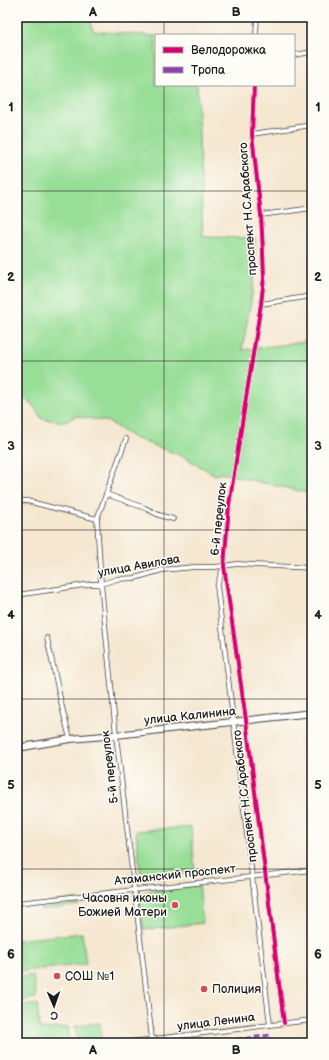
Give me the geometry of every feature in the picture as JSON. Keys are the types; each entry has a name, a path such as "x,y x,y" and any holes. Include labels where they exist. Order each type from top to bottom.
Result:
{"main road":[{"name":"улица Калинина","path":"17,748 70,738 116,735 312,713"}],"street":[{"path":"256,34 257,17"},
{"path":"295,54 312,52"},
{"name":"проспект Н.С.Арабского","path":"234,474 264,278 261,216 252,134 254,86"},
{"path":"252,134 312,125"},
{"path":"261,216 312,208"},
{"path":"261,304 312,296"},
{"name":"5-й переулок","path":"126,439 98,519 100,584 116,735 152,1039"},
{"name":"6-й переулок","path":"224,566 229,505 234,474"},
{"path":"106,494 145,508 158,515 173,519"},
{"path":"17,500 27,501 98,519"},
{"name":"улица Авилова","path":"17,595 135,578 162,570 215,567 237,564 312,568"},
{"name":"проспект Н.С.Арабского","path":"224,566 246,720 264,875 284,1023"},
{"name":"проспект Н.С.Арабского","path":"224,566 217,586 270,1026"},
{"path":"47,638 70,738"},
{"name":"Атаманский проспект","path":"17,903 312,870"},
{"path":"17,1012 21,1043"},
{"name":"улица Ленина","path":"121,1043 312,1020"}],"green space":[{"path":"17,17 90,17 93,31 155,36 155,86 197,86 203,237 255,238 254,284 242,350 312,341 312,494 221,473 215,475 184,457 132,437 109,422 76,416 65,422 42,419 31,403 17,395"},
{"path":"191,827 195,872 141,878 136,831"},
{"path":"199,885 203,923 144,930 140,901 148,891"},
{"path":"76,899 79,902 79,905 41,910 41,907 52,902"},
{"path":"82,933 86,964 17,972 17,940"},
{"path":"33,975 36,998 19,1001 17,978"},
{"path":"37,1004 40,1030 68,1027 69,1040 44,1043 24,1043 20,1006"},
{"path":"100,1023 101,1037 77,1039 75,1026"}],"marked path":[{"path":"210,1043 272,1035"}],"cycle path":[{"path":"254,86 252,134 261,215 264,278 229,505 224,566 246,720 284,1023"}],"place":[{"name":"Часовня иконы Божией Матери","path":"175,905"},
{"name":"СОШ №1","path":"57,976"},
{"name":"Полиция","path":"204,989"}]}
